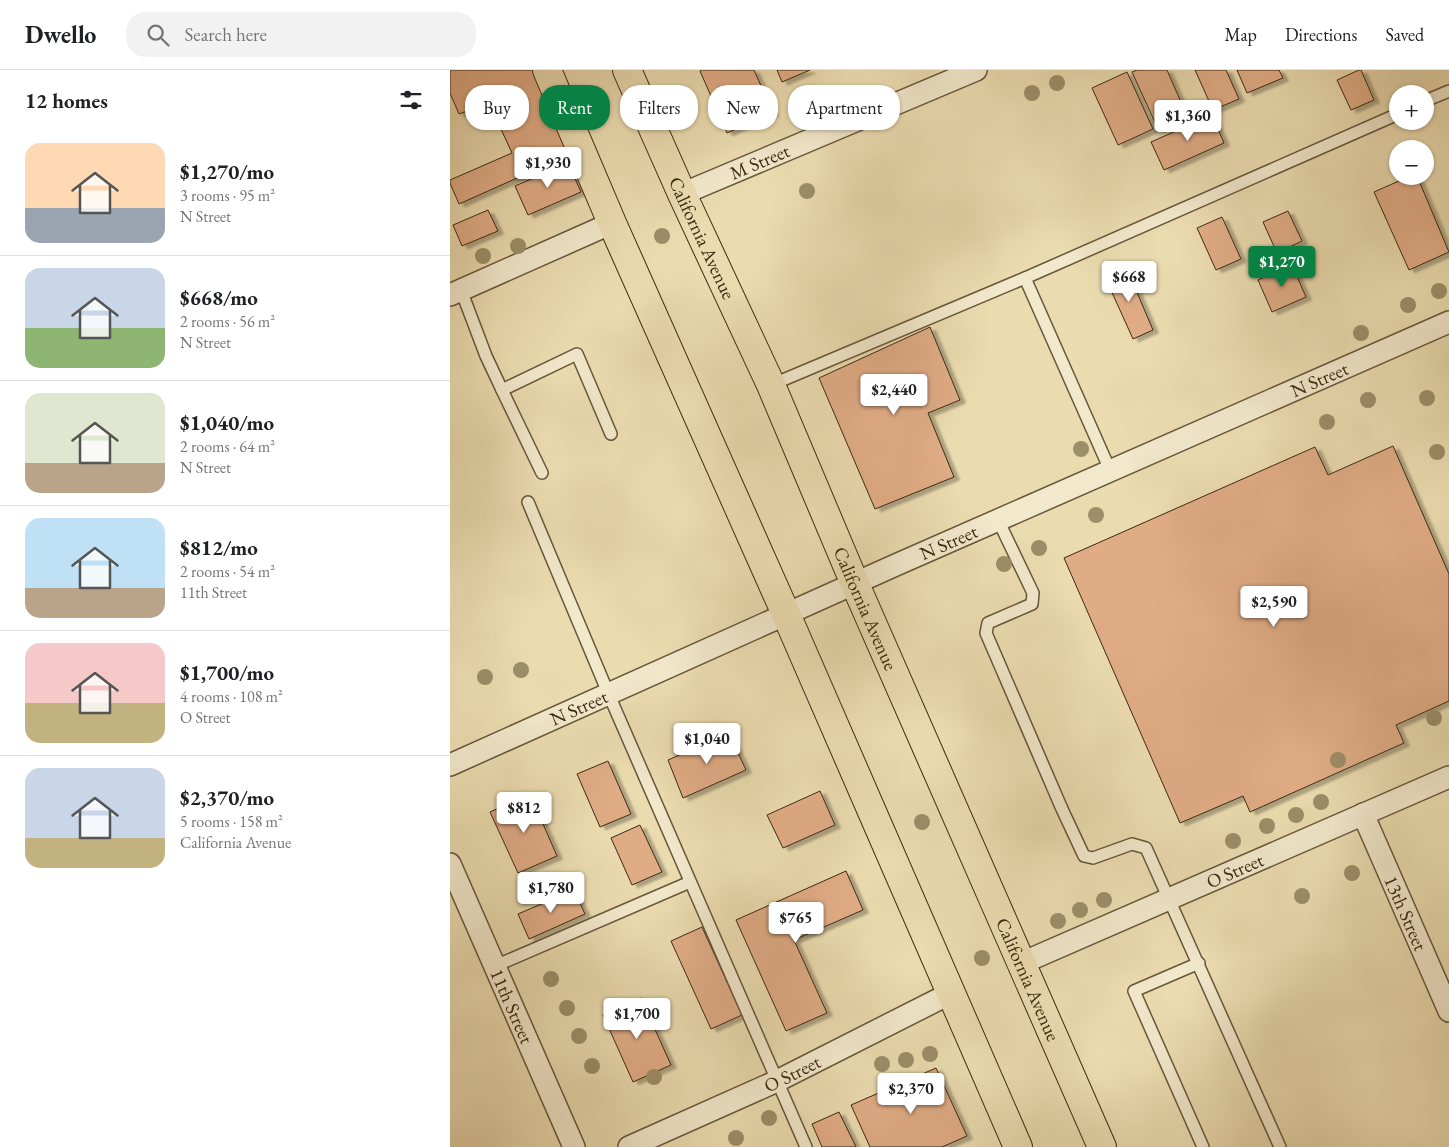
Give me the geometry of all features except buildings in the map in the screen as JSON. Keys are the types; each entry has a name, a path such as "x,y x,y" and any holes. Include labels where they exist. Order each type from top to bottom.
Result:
{"main road":[{"path":"547,70 612,223 786,614 1018,1147"},
{"name":"California Avenue","path":"627,70 682,194 772,385 855,584 1102,1147"}],"street":[{"name":"M Street","path":"682,194 976,70"},
{"path":"456,292 612,223"},
{"name":"N Street","path":"450,765 1110,470 1449,322"},
{"name":"O Street","path":"1022,963 1449,777"},
{"name":"13th Street","path":"1363,814 1449,1011"},
{"name":"11th Street","path":"450,864 574,1147"},
{"name":"O Street","path":"629,1147 777,1081 950,994"}],"lane":[{"path":"1434,97 1449,91"},
{"path":"772,385 1025,278 1389,118"},
{"path":"1025,278 1110,470"},
{"path":"456,292 542,473"},
{"path":"502,390 577,354 611,434"},
{"path":"528,502 609,695 806,1147"},
{"path":"998,520 1033,593 1032,604 988,622 986,634 1062,809 1084,856 1093,858 1132,844 1146,848 1280,1147"},
{"path":"495,966 690,882"},
{"path":"1199,963 1134,991 1203,1147"}]}
